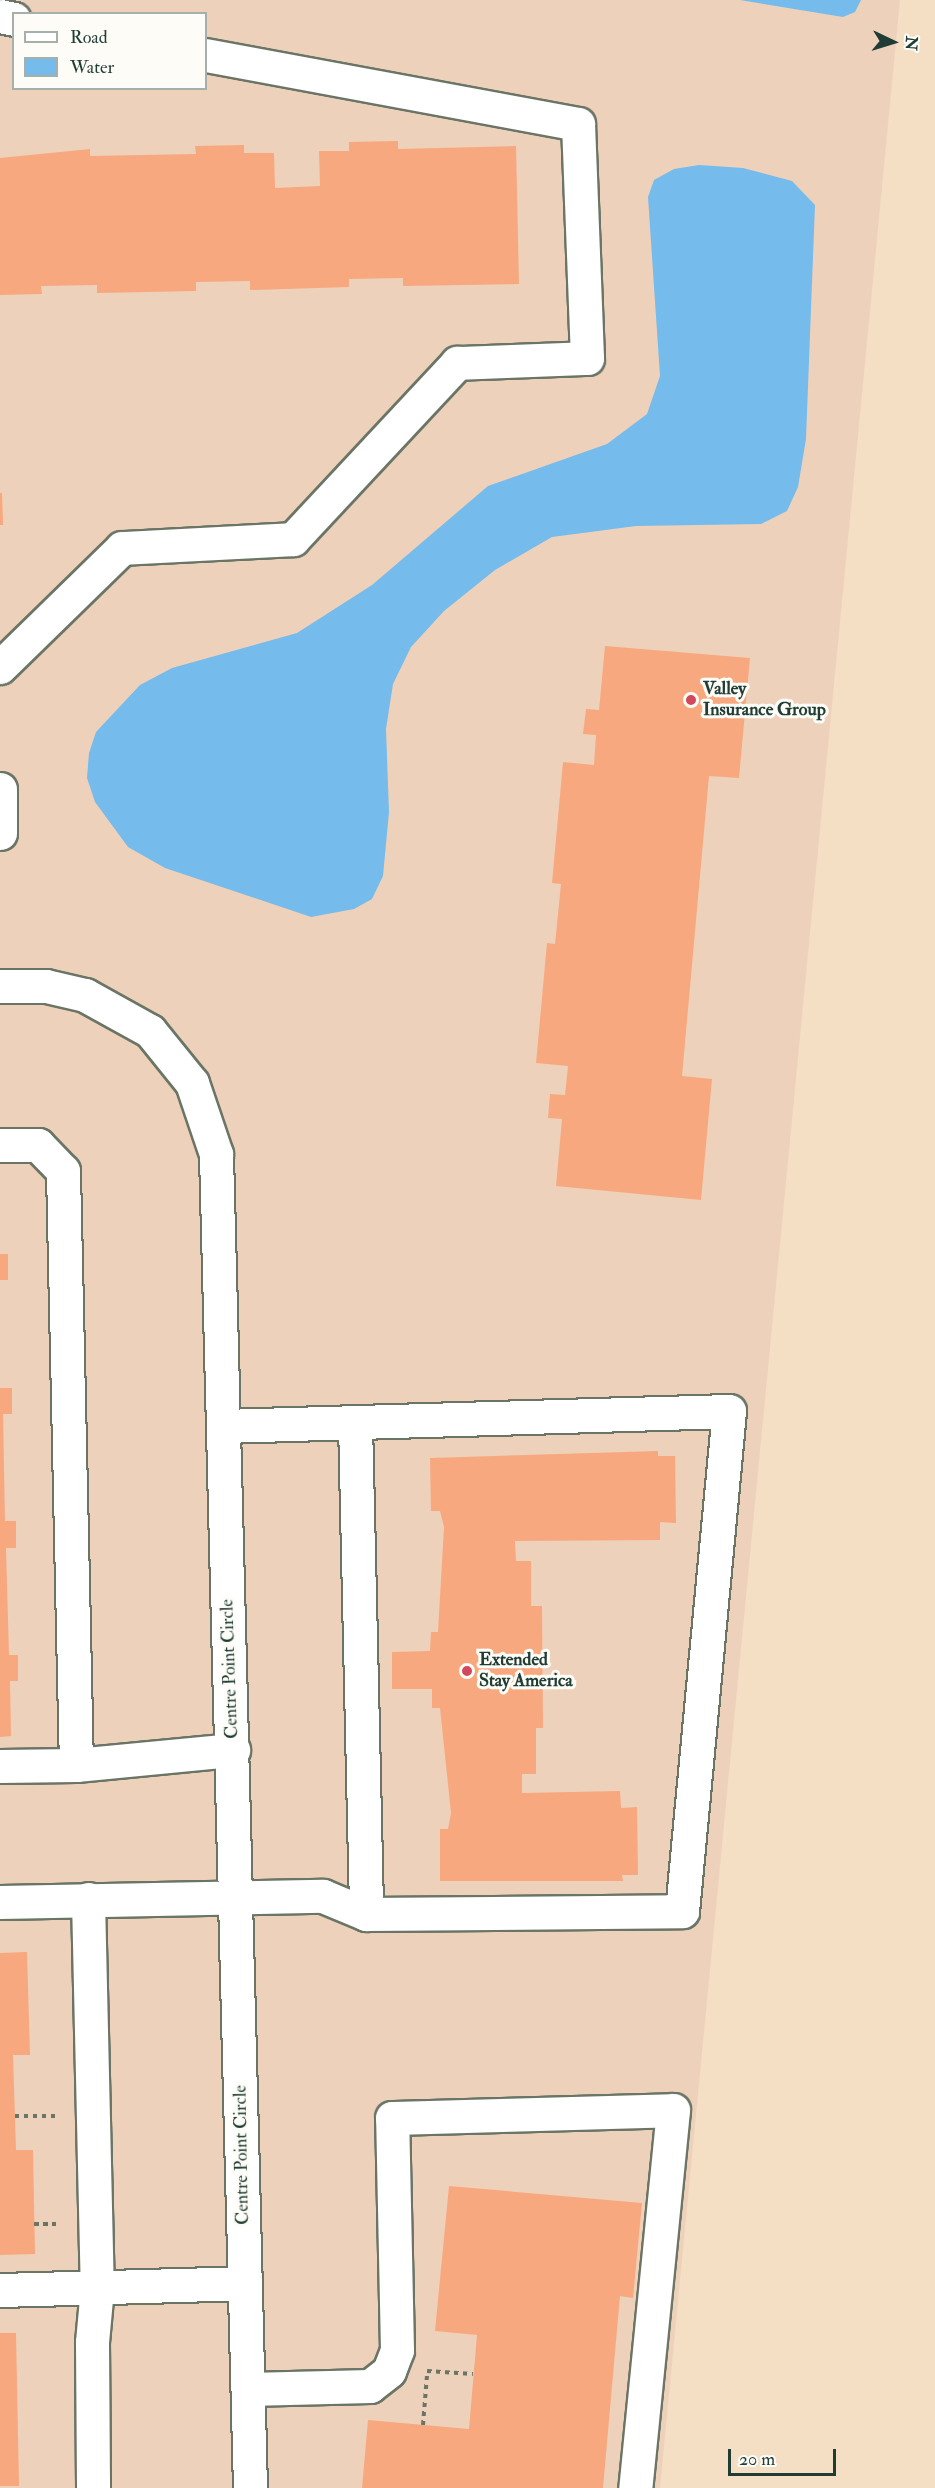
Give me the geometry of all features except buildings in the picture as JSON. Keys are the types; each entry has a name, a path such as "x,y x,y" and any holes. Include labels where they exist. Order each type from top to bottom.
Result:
{"street":[{"path":"0,667 122,548 292,539 457,363 587,358 578,124 207,55"},
{"path":"0,789 0,833"},
{"name":"Centre Point Circle","path":"0,986 46,986 104,1001 161,1041 192,1083 212,1134 218,1173 250,2488"},
{"path":"0,1145 38,1145 63,1171 76,1765"},
{"path":"0,1902 323,1896 366,1914 682,1911 729,1411 224,1426"},
{"path":"355,1422 366,1914"},
{"path":"0,1766 76,1765 233,1750"},
{"path":"88,1899 97,2288 92,2342 93,2488"},
{"path":"248,2389 370,2386 389,2371 397,2350 392,2118 672,2110 635,2488"},
{"path":"0,2290 245,2283"}],"path":[{"path":"15,2116 68,2116"},
{"path":"34,2224 71,2224"},
{"path":"423,2425 425,2371 473,2374"}],"shaded area":[{"path":"0,0 900,0 660,2488 0,2488"}],"water":[{"path":"740,0 861,0 855,12 843,17"},
{"path":"699,165 743,168 792,181 815,205 806,439 798,487 787,511 761,524 636,526 552,537 495,570 444,611 411,647 393,684 386,729 389,812 383,876 372,899 354,909 311,917 165,868 128,847 95,802 87,778 89,753 96,732 140,685 172,668 297,633 372,585 488,486 607,444 647,414 660,376 648,197 654,180 674,169"}],"place":[{"name":"Valley Insurance Group","path":"691,700"},
{"name":"Extended Stay America","path":"467,1671"}]}
